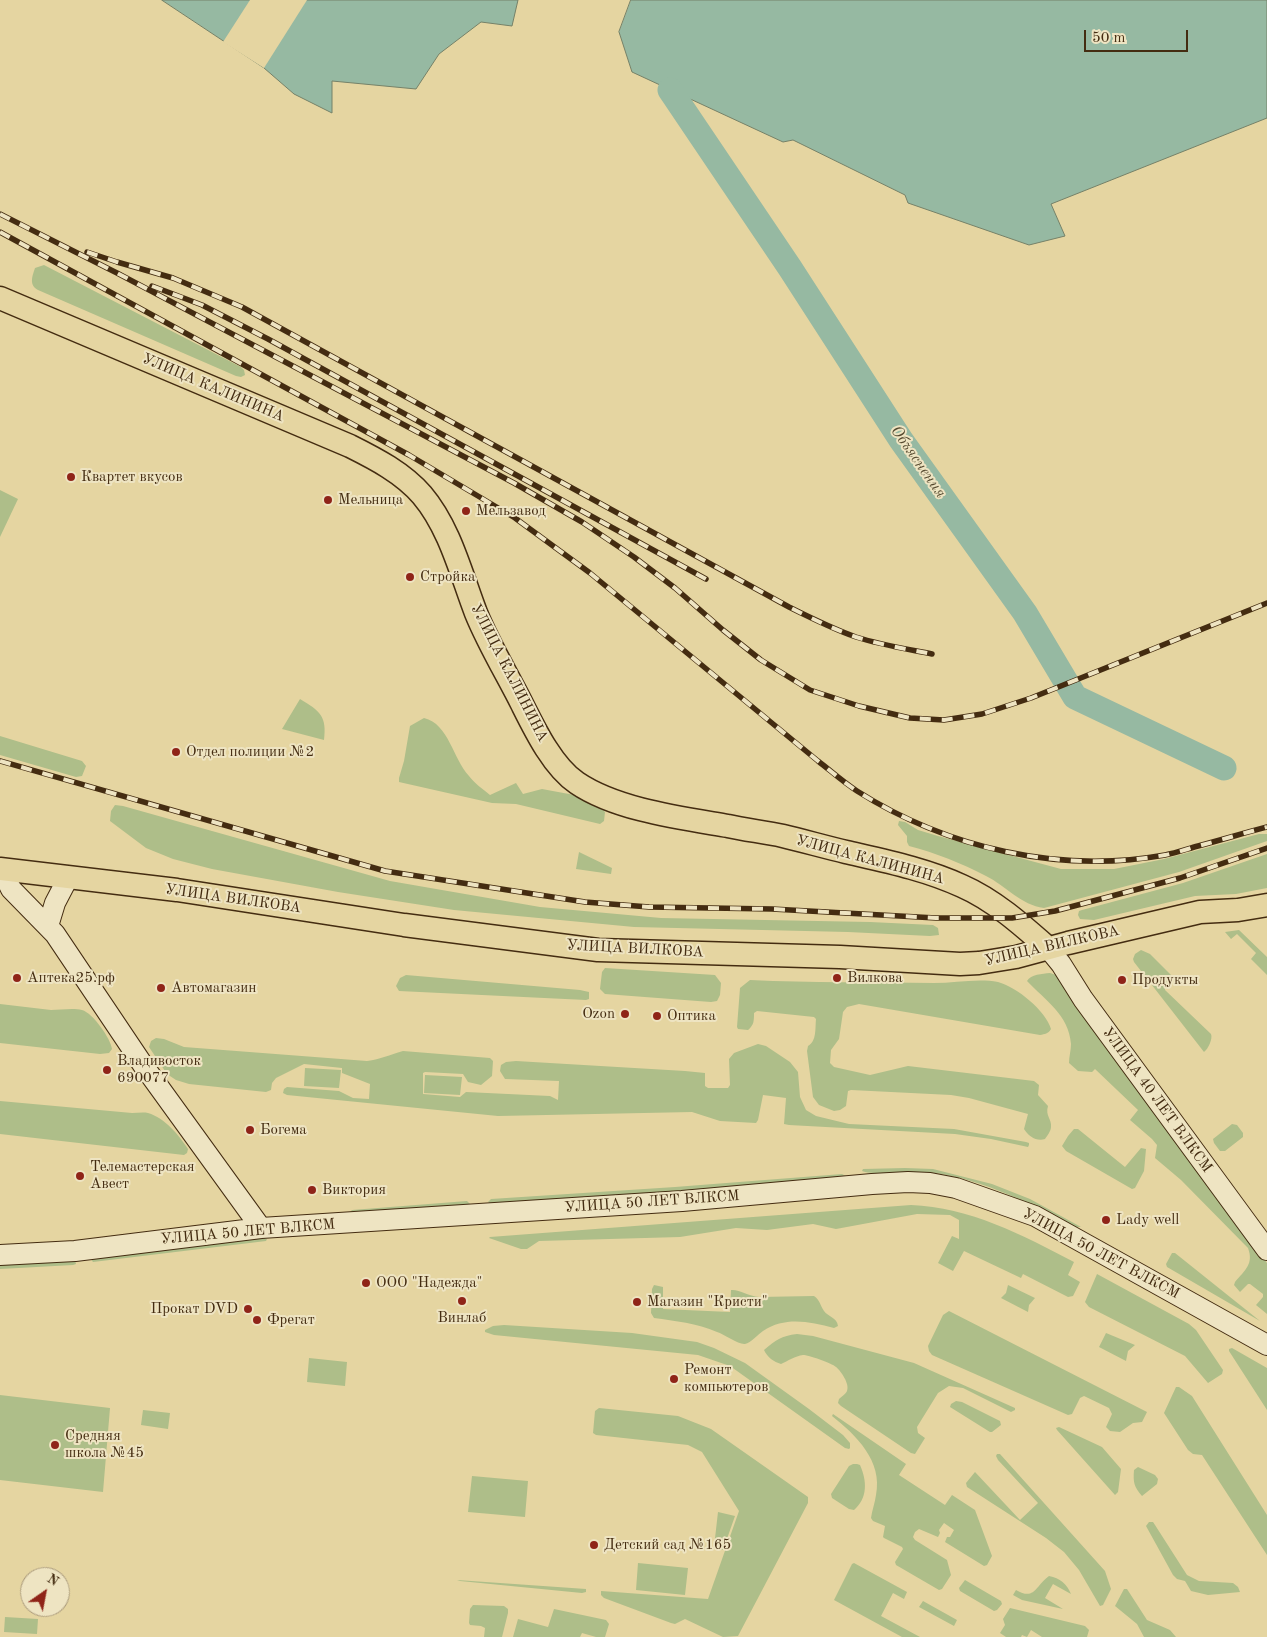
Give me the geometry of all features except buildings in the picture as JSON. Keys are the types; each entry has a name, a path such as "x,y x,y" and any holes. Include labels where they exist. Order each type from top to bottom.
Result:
{"main road":[{"name":"УЛИЦА КАЛИНИНА","path":"0,298 350,446 408,482 423,496 439,520 477,614 530,721 562,770 577,783 597,794 633,807 676,818 784,836 931,873 962,886 985,899 1012,918 1048,948"},
{"name":"УЛИЦА ВИЛКОВА","path":"1,870 177,890 394,923 598,950 960,964 1016,957 1200,912 1238,910"},
{"path":"1,870 11,889 48,926 71,957 143,1064 261,1228"},
{"path":"48,926 55,903 68,878"},
{"path":"1238,910 1267,905"},
{"path":"1238,910 1267,914"},
{"name":"УЛИЦА 40 ЛЕТ ВЛКСМ","path":"1048,948 1059,960 1083,999 1267,1250"},
{"name":"УЛИЦА 50 ЛЕТ ВЛКСМ","path":"0,1255 75,1251 261,1228 672,1202 872,1184 930,1183 956,1188 1035,1216 1267,1345"}],"shaded area":[{"path":"162,0 518,0 512,26 481,22 439,54 416,89 332,81 332,113 294,94 264,68"},
{"path":"631,0 1267,0 1267,118 1051,204 1065,236 1029,245 908,203 905,195 793,140 783,142 632,72 619,32"},
{"path":"44,265 241,367 245,375 241,377 236,376 38,290 32,283 33,275 35,268"},
{"path":"0,490 18,499 0,537"},
{"path":"300,699 313,707 321,715 325,732 324,740 282,729"},
{"path":"424,718 439,727 450,743 463,769 473,781 490,795 516,783 523,794 542,789 585,797 601,807 605,812 604,821 600,824 516,804 492,803 399,782 410,726"},
{"path":"0,736 82,761 86,766 82,776 76,777 0,755"},
{"path":"115,805 390,881 540,907 661,918 933,925 938,928 939,935 634,927 454,910 338,892 212,869 173,859 146,848 110,821 111,811"},
{"path":"899,821 905,822 918,830 938,836 1061,869 1114,869 1164,859 1259,834 1267,834 1267,841 1179,872 1044,908 1028,903 993,880 967,867 939,855 909,846 907,836 898,825"},
{"path":"579,852 612,868 611,874 576,869"},
{"path":"1267,854 1267,888 1236,894 1195,896 1094,920 1080,919 1078,915 1079,911 1082,910 1183,883"},
{"path":"1239,930 1267,957 1267,975 1251,959 1256,953 1237,934 1231,939 1225,932"},
{"path":"1141,950 1150,954 1173,977 1165,990 1211,1034 1210,1044 1204,1052 1134,962 1135,954"},
{"path":"605,968 715,975 721,983 720,995 717,1001 711,1002 605,994 600,989 602,972"},
{"path":"1050,973 1056,975 1089,1016 1267,1263 1267,1314 1256,1305 1263,1297 1263,1294 1250,1284 1240,1292 1234,1285 1249,1263 1250,1254 1248,1248 1181,1180 1155,1158 1157,1145 1130,1120 1138,1110 1095,1069 1092,1072 1078,1071 1069,1063 1071,1044 1066,1025 1055,1009 1027,981 1034,976"},
{"path":"406,975 580,990 589,992 589,999 399,991 396,986 400,978"},
{"path":"750,980 934,983 983,980 998,982 1014,989 1030,1001 1043,1015 1051,1029 1049,1032 1040,1035 859,1004 847,1007 843,1012 839,1039 831,1050 830,1063 834,1067 870,1075 908,1066 1034,1081 1039,1085 1038,1095 1048,1106 1047,1112 1051,1124 1050,1132 1045,1139 1036,1139 1030,1136 1024,1129 1028,1114 951,1095 851,1090 848,1091 846,1106 840,1110 834,1111 819,1105 813,1097 807,1051 814,1038 816,1019 814,1017 757,1011 754,1013 753,1023 748,1030 738,1029 740,988"},
{"path":"0,1004 51,1010 82,1010 91,1016 101,1027 112,1049 109,1053 100,1054 0,1043"},
{"path":"156,1038 184,1047 367,1061 403,1051 490,1058 493,1061 492,1076 481,1085 468,1082 463,1074 425,1072 423,1073 423,1094 460,1097 466,1092 550,1096 558,1100 559,1081 505,1079 500,1071 501,1065 506,1062 516,1061 705,1073 705,1086 708,1088 728,1088 730,1085 729,1059 734,1053 758,1044 766,1046 790,1062 798,1072 800,1097 806,1110 816,1116 849,1124 954,1129 1026,1142 1029,1145 1028,1147 955,1134 789,1125 784,1124 786,1098 763,1095 756,1123 720,1121 692,1112 498,1116 287,1095 283,1093 287,1087 339,1091 353,1098 369,1099 370,1084 342,1073 342,1068 304,1064 276,1078 272,1083 271,1090 266,1092 189,1084 176,1080 167,1074 149,1047 151,1041"},
{"path":"305,1068 341,1070 339,1088 304,1086"},
{"path":"425,1075 462,1077 460,1095 424,1093"},
{"path":"0,1101 148,1113 154,1115 171,1128 188,1149 187,1153 184,1155 0,1134"},
{"path":"1232,1124 1237,1125 1243,1133 1243,1137 1225,1151 1220,1151 1213,1139"},
{"path":"1074,1129 1078,1129 1125,1167 1141,1148 1146,1149 1144,1171 1135,1188 1132,1189 1066,1151 1062,1146"},
{"path":"863,1169 933,1169 992,1184 1030,1199 1081,1227 1075,1227 1007,1194 953,1176 935,1173 875,1173 862,1171"},
{"path":"842,1174 848,1177 677,1192 491,1204 488,1202 491,1199"},
{"path":"467,1201 471,1205 350,1212 352,1210"},
{"path":"911,1205 933,1207 975,1217 1035,1242 1074,1262 1068,1275 1080,1282 1073,1296 1068,1297 1023,1274 1021,1278 964,1251 953,1271 938,1263 952,1236 959,1239 959,1220 950,1215 917,1214 836,1229 813,1224 767,1230 736,1228 680,1237 539,1241 527,1249 521,1249 489,1238 490,1237"},
{"path":"262,1237 267,1239 266,1241 93,1262 90,1258"},
{"path":"1172,1253 1175,1253 1260,1321 1167,1267 1166,1264"},
{"path":"75,1260 76,1264 73,1265 0,1269 0,1263"},
{"path":"1097,1274 1189,1324 1196,1330 1223,1370 1222,1374 1208,1383 1185,1356 1089,1307 1085,1302"},
{"path":"654,1285 663,1287 663,1309 730,1312 731,1290 759,1297 814,1296 826,1313 836,1321 838,1326 834,1328 798,1322 780,1323 763,1331 747,1343 742,1344 702,1326 654,1318 651,1313 652,1289"},
{"path":"1008,1285 1035,1298 1029,1305 1028,1312 1001,1298 1006,1293"},
{"path":"949,1311 1147,1412 1142,1422 1133,1423 1120,1432 1110,1431 1106,1427 1112,1414 1109,1408 1084,1396 1080,1398 1072,1414 1068,1415 932,1355 928,1346 943,1315"},
{"path":"504,1325 632,1333 697,1342 714,1348 745,1363 809,1409 843,1435 850,1443 850,1448 845,1448 730,1366 698,1355 494,1335 485,1332 485,1330 493,1326"},
{"path":"1106,1333 1135,1345 1128,1351 1126,1361 1099,1347"},
{"path":"797,1334 813,1336 914,1363 1015,1408 1015,1410 1011,1412 963,1388 949,1386 938,1393 917,1427 918,1433 925,1438 915,1454 911,1453 838,1403 848,1388 846,1381 834,1365 803,1355 794,1357 781,1364 771,1359 765,1353 764,1350 779,1339"},
{"path":"1232,1348 1267,1368 1267,1410 1229,1351"},
{"path":"309,1358 347,1362 345,1386 307,1382"},
{"path":"1176,1387 1192,1396 1267,1515 1267,1555 1202,1455 1193,1454 1188,1450 1164,1413"},
{"name":"Средняя школа №45","path":"0,1395 110,1408 103,1492 0,1480"},
{"path":"956,1401 962,1402 1000,1421 1001,1425 990,1432 950,1407"},
{"path":"599,1408 678,1416 711,1429 808,1497 808,1503 738,1636 723,1637 685,1619 675,1624 671,1623 604,1598 601,1595 601,1591 708,1599 739,1511 702,1452 688,1445 596,1435 593,1433 595,1411"},
{"path":"143,1410 170,1413 168,1429 141,1425"},
{"path":"833,1414 906,1464 899,1475 945,1505 952,1495 975,1510 992,1556 987,1565 984,1566 945,1542 954,1530 944,1523 939,1530 938,1537 919,1529 913,1537 947,1560 951,1575 942,1589 939,1590 896,1565 895,1562 903,1549 902,1547 884,1538 885,1526 873,1521 871,1518 876,1498 877,1483 871,1460 858,1440 832,1416"},
{"path":"1059,1427 1102,1447 1121,1469 1118,1492 1115,1495 1057,1430 1056,1428"},
{"path":"997,1454 1000,1454 1105,1571 1111,1589 1103,1605 1100,1606 1079,1570 1064,1552 1046,1538 967,1487 966,1483 975,1472 1020,1520 1038,1503 998,1460"},
{"path":"853,1464 860,1465 865,1483 862,1500 854,1510 849,1509 832,1498 831,1494 849,1466"},
{"path":"1138,1467 1155,1475 1158,1479 1157,1484 1142,1496 1134,1481 1134,1470"},
{"path":"472,1476 528,1481 525,1517 468,1512"},
{"path":"718,1512 735,1516 723,1550 714,1547"},
{"path":"1149,1522 1153,1522 1187,1575 1199,1581 1233,1583 1240,1592 1208,1595 1191,1591 1185,1581 1177,1579 1173,1575 1146,1526"},
{"path":"638,1563 688,1568 685,1595 636,1590"},
{"path":"854,1563 907,1592 904,1599 893,1593 881,1616 920,1637 902,1637 834,1600"},
{"path":"1049,1576 1063,1582 1071,1594 1053,1584 1045,1598 1063,1609 1022,1600 1013,1595 1016,1590 1027,1594 1031,1593"},
{"path":"457,1580 586,1589 586,1592 582,1593"},
{"path":"965,1580 1001,1601 1002,1604 994,1611 960,1591 959,1588"},
{"path":"1124,1589 1127,1589 1147,1620 1170,1630 1176,1637 1144,1637 1137,1624 1115,1606"},
{"path":"923,1601 957,1620 954,1626 919,1607"},
{"path":"473,1605 504,1606 508,1609 502,1637 484,1637 485,1628 470,1625 470,1609"},
{"path":"1010,1608 1085,1626 1089,1630 1087,1637 1042,1637 1031,1630 1027,1637 1022,1635 1021,1637 1006,1637 1000,1633 1005,1625 1003,1619"},
{"path":"554,1609 606,1620 609,1624 605,1637 596,1637 582,1633 580,1637 513,1637 518,1619 548,1627"},
{"path":"5,1617 38,1619 37,1634 4,1632"}],"pier":[{"path":"250,0 307,0 264,68 223,42"}],"waterway":[{"name":"Объяснения","path":"670,90 790,268 901,440 1025,613 1075,697 1224,768"}],"railway":[{"path":"0,214 117,273 514,483 582,522 634,557 675,588 761,660 810,690 859,706 910,718 944,720 982,714 1031,698 1267,603"},
{"path":"0,232 409,455 515,518 590,573 842,780 892,811 928,828 1005,852 1085,861 1125,860 1165,855 1267,827"},
{"path":"87,252 173,278 242,307 814,619 865,640 932,654"},
{"path":"152,286 202,305 268,339 706,579"},
{"path":"0,761 385,871 585,902 649,907 772,909 936,918 1012,918 1055,911 1180,878 1267,848"}],"place":[{"name":"Квартет вкусов","path":"71,477"},
{"name":"Мельница","path":"328,500"},
{"name":"Мельзавод","path":"466,511"},
{"name":"Стройка","path":"410,577"},
{"name":"Отдел полиции №2","path":"176,752"},
{"name":"Аптека25.рф","path":"17,978"},
{"name":"Вилкова","path":"837,978"},
{"name":"Продукты","path":"1122,980"},
{"name":"Автомагазин","path":"161,988"},
{"name":"Ozon","path":"625,1014"},
{"name":"Оптика","path":"657,1016"},
{"name":"Владивосток 690077","path":"107,1070"},
{"name":"Богема","path":"250,1130"},
{"name":"Телемастерская Авест","path":"80,1176"},
{"name":"Виктория","path":"312,1190"},
{"name":"Lady well","path":"1106,1220"},
{"name":"ООО \"Надежда\"","path":"366,1283"},
{"name":"Винлаб","path":"462,1301"},
{"name":"Магазин \"Кристи\"","path":"637,1302"},
{"name":"Прокат DVD","path":"248,1309"},
{"name":"Фрегат","path":"257,1320"},
{"name":"Ремонт компьютеров","path":"674,1379"},
{"name":"Средняя школа №45","path":"55,1445"},
{"name":"Детский сад №165","path":"594,1545"}]}
